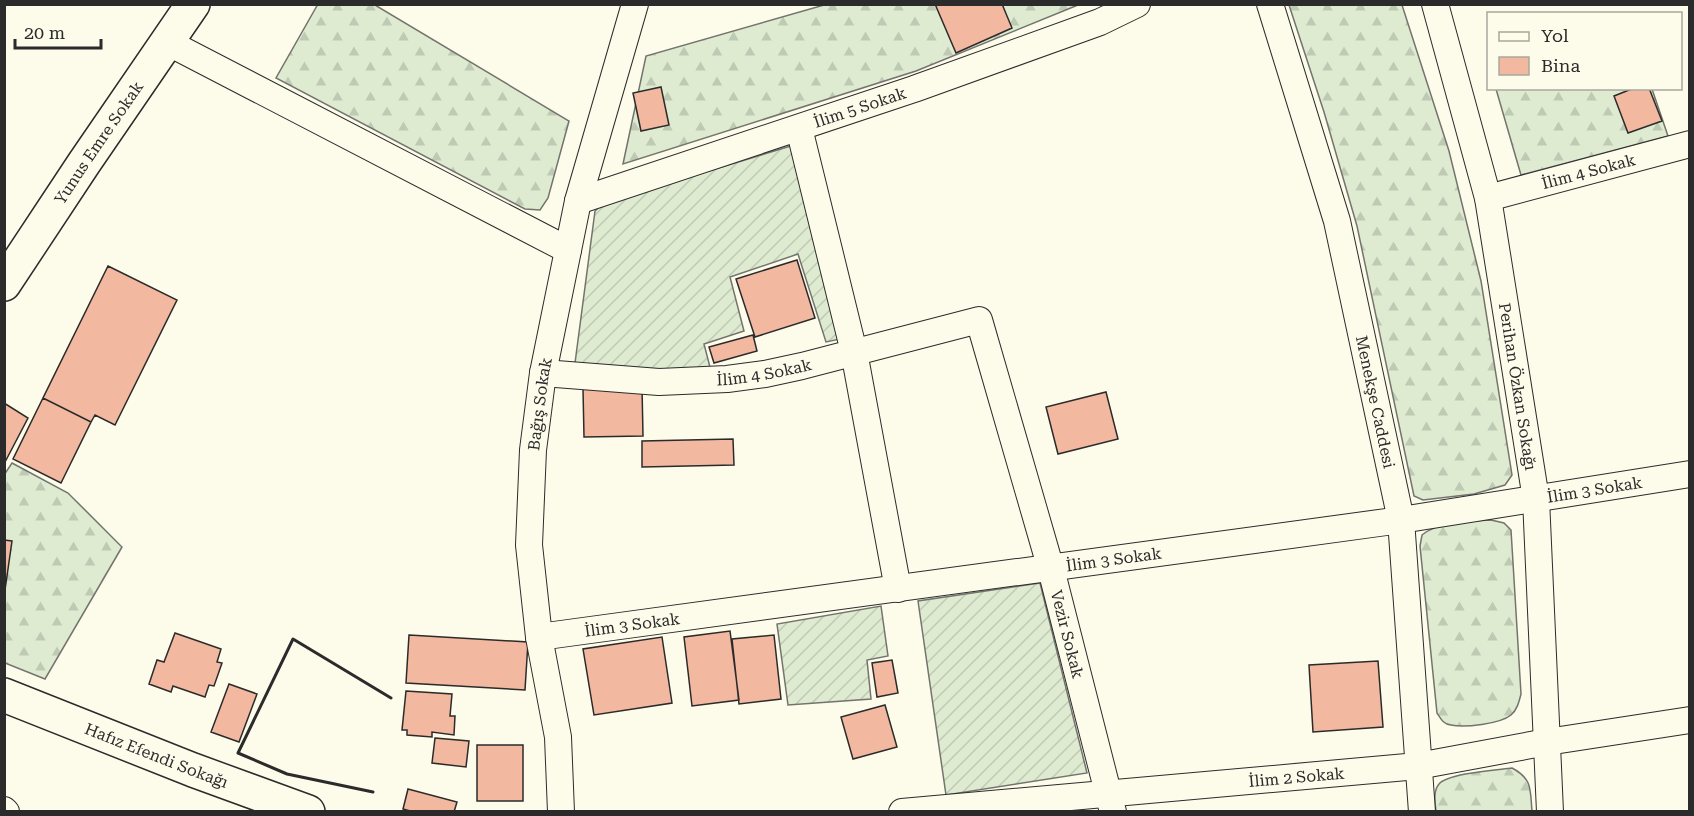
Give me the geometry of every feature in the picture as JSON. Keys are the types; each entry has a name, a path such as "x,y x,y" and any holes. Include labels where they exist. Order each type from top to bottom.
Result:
{"street":[{"name":"Yunus Emre Sokak","path":"6,279 193,4"},
{"name":"Bağış Sokak","path":"561,812 558,736 539,637 529,545 533,450 543,373 578,201 635,4"},
{"name":"İlim 5 Sokak","path":"578,201 799,129 1089,26 1137,4"},
{"name":"Menekşe Caddesi","path":"1270,4 1336,221 1401,520 1422,812"},
{"name":"Perihan Özkan Sokağı","path":"1435,4 1488,198 1536,499 1550,812"},
{"path":"169,42 568,250"},
{"path":"799,129 854,352 898,589"},
{"name":"İlim 4 Sokak","path":"1488,198 1689,144"},
{"name":"İlim 4 Sokak","path":"543,373 659,382 727,379 774,372 980,320"},
{"name":"Vezir Sokak","path":"980,320 1051,569 1111,803"},
{"name":"İlim 3 Sokak","path":"539,637 1401,520 1689,474"},
{"name":"Hafız Efendi Sokağı","path":"4,695 193,770 308,812"},
{"name":"İlim 2 Sokak","path":"902,812 1111,803 1418,766 1547,742 1689,720"}],"green space":[{"path":"318,4 375,5 569,121 548,198 540,210 525,209 276,78"},
{"path":"824,5 1078,5 916,71 623,164 646,56"},
{"path":"1289,5 1402,5 1449,151 1481,281 1512,475 1505,485 1474,494 1423,500 1414,496 1357,226 1324,112"},
{"path":"1496,90 1652,90 1668,136 1521,175"},
{"path":"794,145 845,338 826,342 798,254 730,277 744,331 704,344 711,371 676,371 575,363 595,211 603,203"},
{"path":"12,463 68,493 122,547 45,679 5,663 4,475"},
{"path":"1491,520 1504,523 1511,530 1521,694 1515,711 1506,718 1482,725 1451,725 1444,722 1437,713 1420,546 1422,535 1446,524"},
{"path":"1040,583 1087,773 946,795 918,601"},
{"path":"881,606 888,656 867,660 871,699 788,705 777,624"},
{"path":"1512,768 1524,776 1527,781 1532,811 1436,811 1436,790 1444,780"}],"building":[{"path":"935,4 1002,4 1012,28 956,53"},
{"path":"661,87 669,125 641,131 633,93"},
{"path":"1629,90 1650,90 1662,121 1628,133 1614,96"},
{"path":"797,260 815,318 755,337 736,279"},
{"path":"108,266 177,300 115,425 95,415 91,422 43,398"},
{"path":"753,335 757,351 714,363 709,347"},
{"path":"642,387 643,436 584,437 583,389"},
{"path":"1106,392 1118,439 1058,454 1046,407"},
{"path":"43,398 91,422 61,483 13,459"},
{"path":"4,403 28,418 4,464"},
{"path":"733,439 734,465 642,467 642,441"},
{"path":"4,540 12,541 4,597"},
{"path":"730,631 739,700 692,706 684,637"},
{"path":"175,633 221,649 217,662 222,663 214,686 209,685 205,697 173,686 171,692 149,684 157,660 164,662"},
{"path":"409,635 528,642 525,690 406,683"},
{"path":"774,635 781,699 739,704 732,639"},
{"path":"662,637 672,703 594,715 583,649"},
{"path":"892,660 898,693 877,697 872,663"},
{"path":"1378,661 1383,727 1313,732 1309,665"},
{"path":"229,684 257,694 239,742 211,732"},
{"path":"406,691 452,694 450,716 455,716 454,735 432,732 432,737 407,735 407,730 402,730"},
{"path":"885,705 897,747 853,759 841,717"},
{"path":"435,738 469,741 466,767 432,763"},
{"path":"477,745 523,745 523,801 477,801"},
{"path":"408,789 457,802 454,812 414,812 403,809"}],"wall":[{"path":"373,792 287,774 238,753 293,639 391,698"}]}
